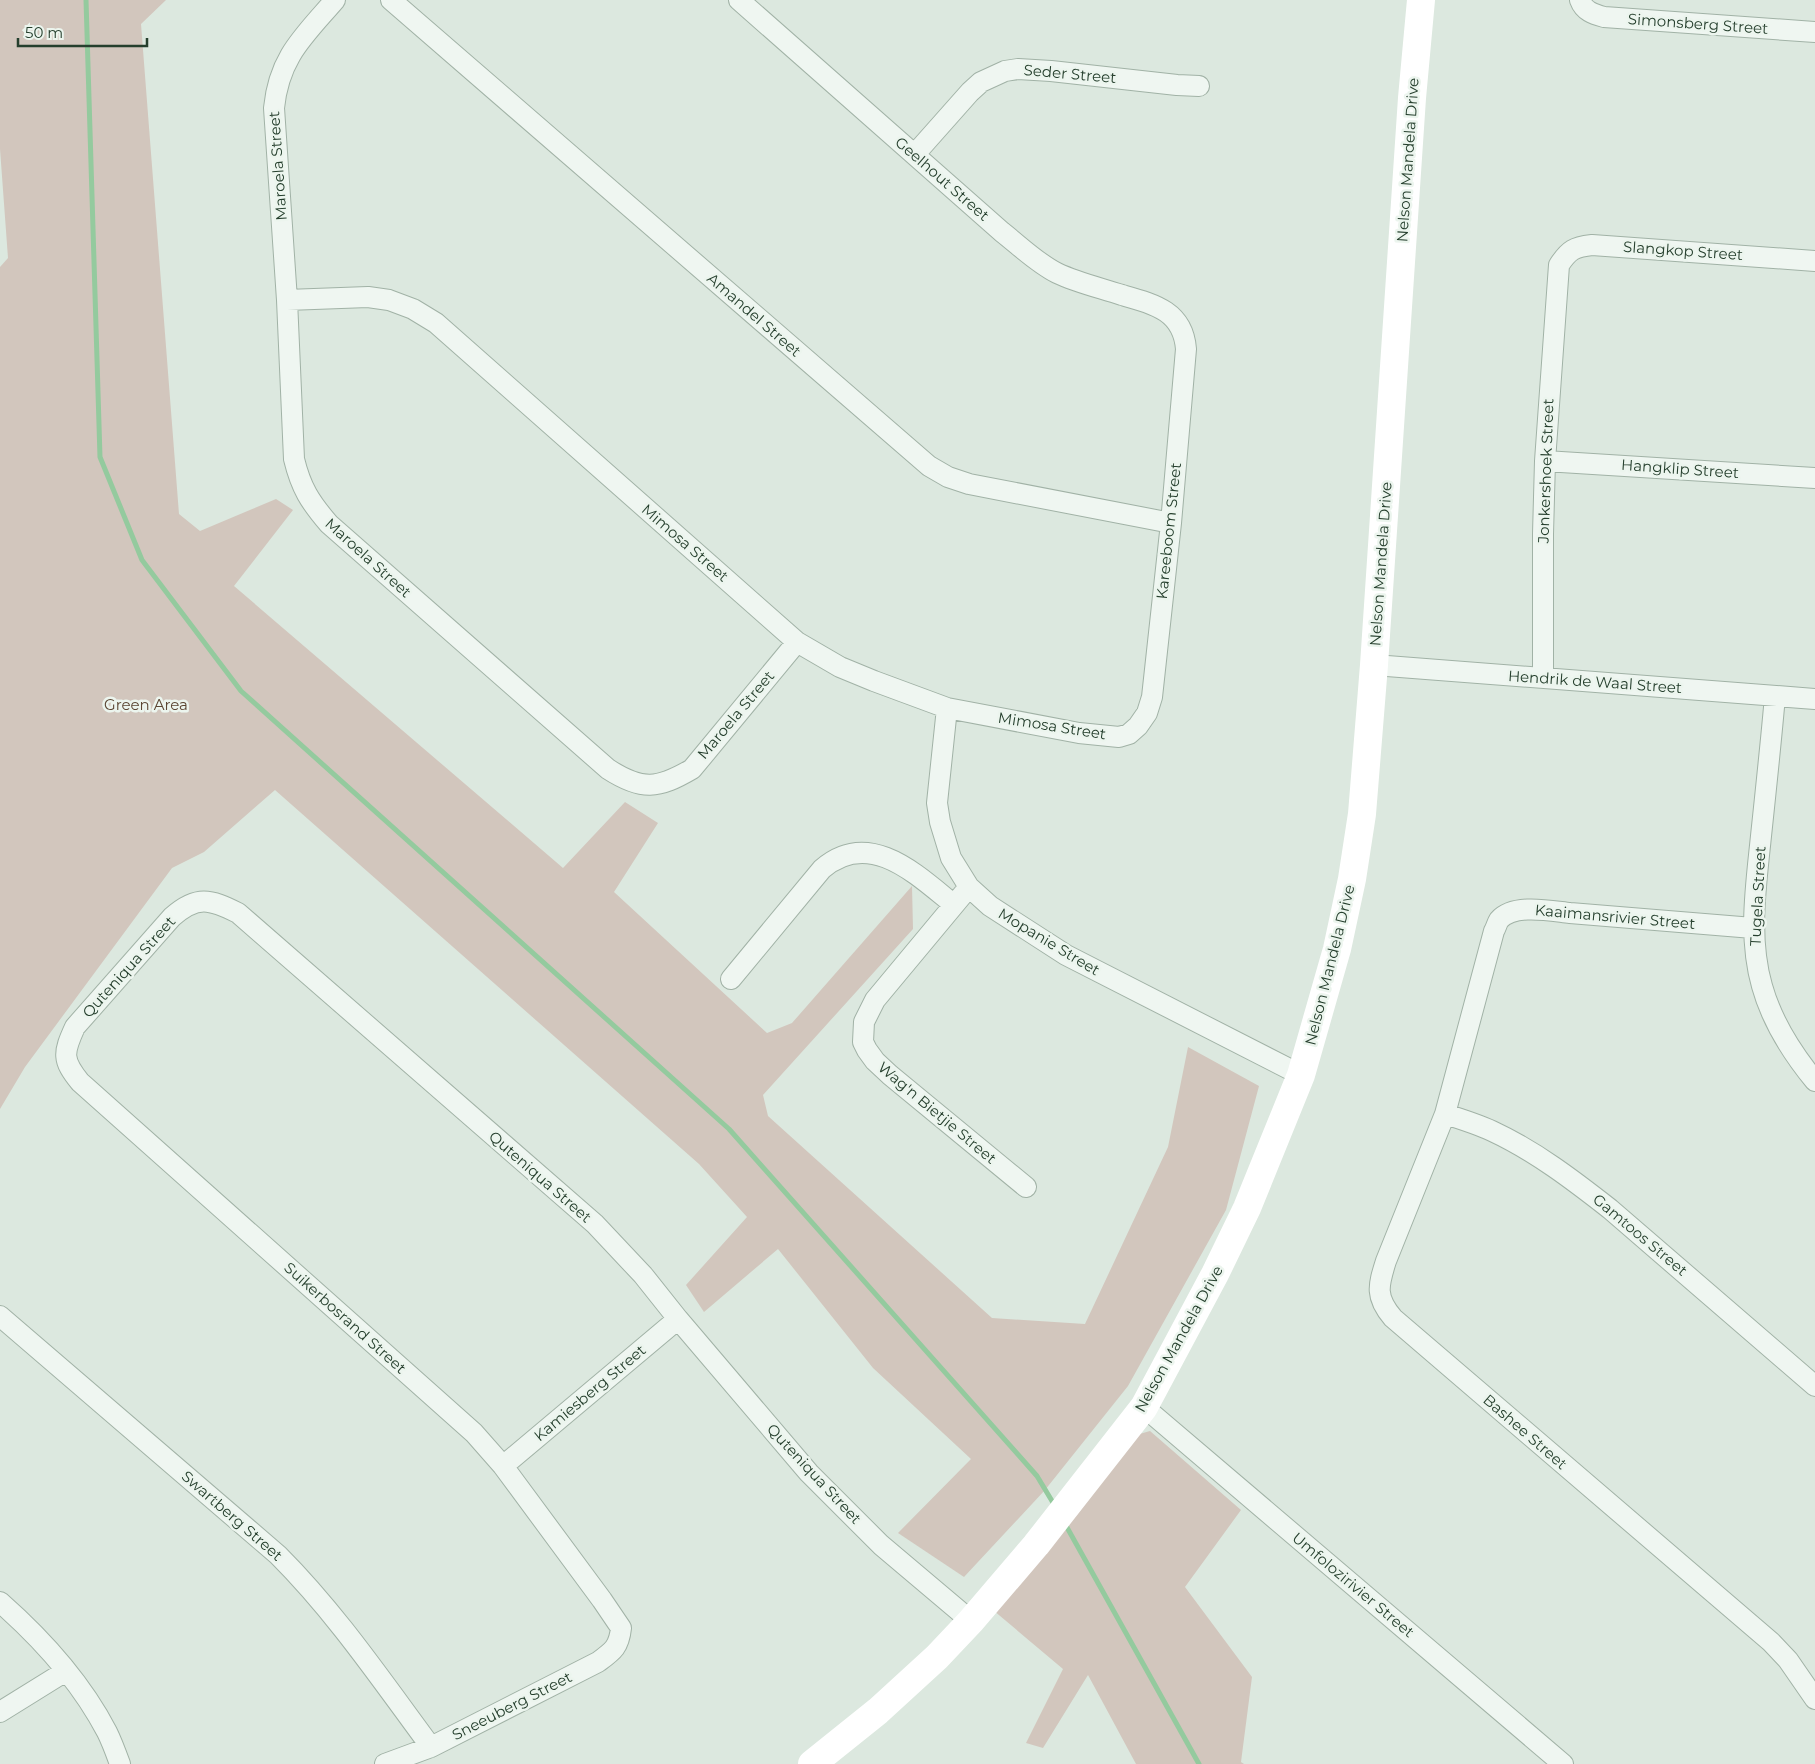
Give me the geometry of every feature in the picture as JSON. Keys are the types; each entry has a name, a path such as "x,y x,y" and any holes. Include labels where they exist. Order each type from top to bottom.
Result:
{"street":[{"name":"Maroela Street","path":"335,0 296,44 279,76 274,108 287,300 294,459 298,479 317,510 329,524 608,769 623,778 646,785 659,784 675,779 692,768 797,642"},
{"name":"Amandel Street","path":"391,0 929,466 948,477 970,484 1170,523"},
{"name":"Nelson Mandela Drive","path":"812,1764 878,1711 937,1657 971,1621 1036,1545 1144,1407 1215,1274 1243,1216 1301,1075 1337,949 1352,879 1362,814 1421,0"},
{"name":"Geelhout Street","path":"744,1 915,154 1040,262 1073,280 1146,301 1158,306 1170,315"},
{"name":"Simonsberg Street","path":"1581,3 1592,13 1604,17 1815,32"},
{"name":"Seder Street","path":"915,154 970,92 981,82 1005,71 1018,69 1052,70 1199,86"},
{"name":"Slangkop Street","path":"1559,265 1567,253 1578,247 1592,245 1815,261"},
{"name":"Jonkershoek Street","path":"1543,678 1545,461 1559,265"},
{"name":"Mimosa Street","path":"287,300 368,297 389,300 413,309 436,323 797,642 840,667 874,682 948,708 1079,733 1119,737"},
{"name":"Kareeboom Street","path":"1119,737 1129,734 1138,726 1147,713 1152,697 1186,349 1185,338 1180,326 1170,315"},
{"name":"Hangklip Street","path":"1545,461 1815,478"},
{"name":"Hendrik de Waal Street","path":"1374,665 1815,699"},
{"name":"Tugela Street","path":"1775,696 1753,928 1756,961 1770,1009 1792,1051 1815,1082"},
{"name":"Mopanie Street","path":"948,708 937,803 940,822 951,858 969,887 990,906 1066,955 1301,1075"},
{"path":"731,979 822,869 833,859 844,855 867,853 882,855 908,868 954,904"},
{"name":"Wag'n Bietjie Street","path":"969,887 875,1000 864,1022 863,1042 875,1061 890,1075 951,1123 1026,1187"},
{"name":"Quteniqua Street","path":"75,1027 172,917 184,906 209,901 225,906 238,914 594,1224 643,1275 678,1319 827,1492 881,1545 971,1621"},
{"name":"Kaaimansrivier Street","path":"1445,1114 1494,931 1500,920 1510,912 1545,910 1753,928"},
{"name":"Suikerbosrand Street","path":"75,1027 67,1044 65,1055 69,1069 80,1082 474,1433 502,1466 621,1628"},
{"name":"Gamtoos Street","path":"1445,1114 1492,1131 1552,1166 1581,1186 1815,1386"},
{"name":"Bashee Street","path":"1445,1114 1386,1261 1380,1286 1383,1306 1412,1336 1770,1642 1788,1660 1815,1698"},
{"name":"Swartberg Street","path":"0,1316 278,1555 299,1576 337,1620 431,1748"},
{"name":"Kamiesberg Street","path":"502,1466 678,1319"},
{"name":"Umfolozirivier Street","path":"1144,1407 1563,1764"},
{"path":"0,1602 40,1639 90,1703 107,1732 120,1764"},
{"name":"Sneeuberg Street","path":"385,1764 431,1748 598,1662 612,1652 619,1640 621,1628"},
{"path":"0,1712 66,1671"}],"green space":[{"name":"Green Area","path":"0,0 166,0 141,24 179,514 200,531 276,499 293,510 234,586 563,868 625,802 658,823 614,892 767,1033 792,1023 912,886 913,929 763,1095 768,1116 992,1318 1085,1324 1168,1147 1188,1047 1259,1086 1226,1210 1128,1386 1045,1490 964,1577 898,1533 971,1459 873,1368 778,1249 704,1312 686,1285 747,1217 699,1164 275,790 204,852 172,868 25,1067 0,1109 0,267 8,258 0,149"},
{"path":"1150,1431 1241,1510 1185,1587 1252,1677 1241,1762 1244,1764 1136,1764 1088,1675 1043,1748 1026,1743 1063,1669 987,1605 1129,1437"}],"waterway":[{"path":"86,0 100,457 142,560 241,691 729,1129 1037,1476 1055,1506"},
{"path":"1064,1522 1199,1764"}]}
